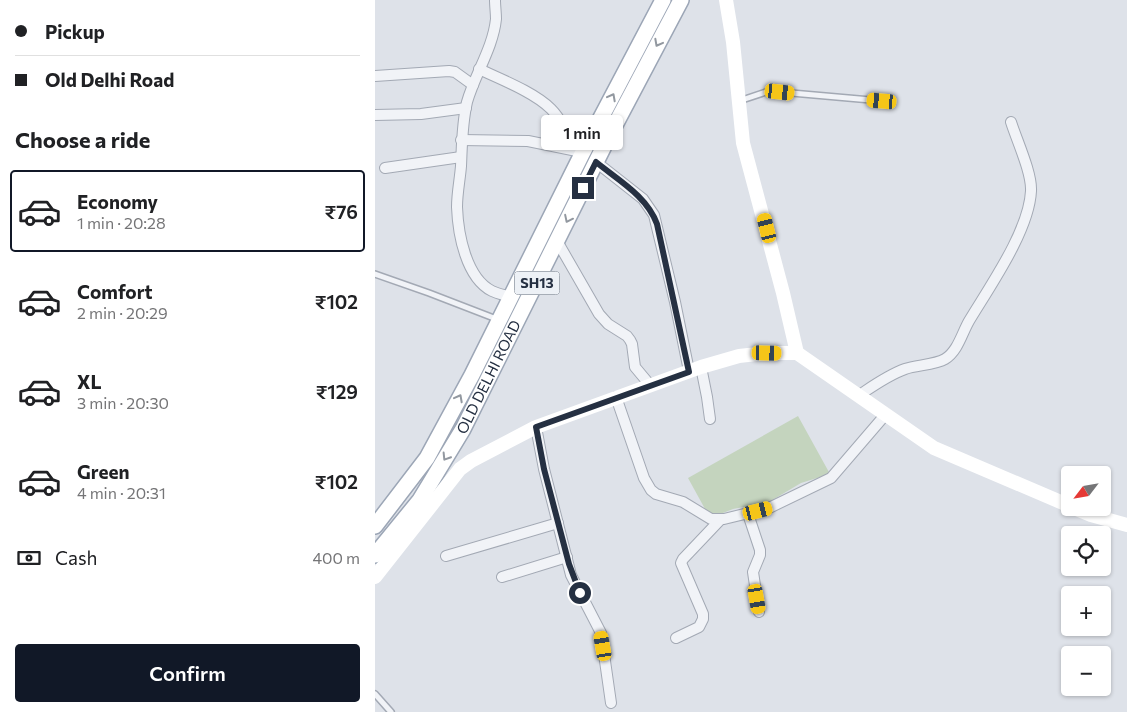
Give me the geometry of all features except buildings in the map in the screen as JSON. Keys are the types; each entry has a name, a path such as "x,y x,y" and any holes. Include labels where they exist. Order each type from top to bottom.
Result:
{"main road":[{"name":"OLD DELHI ROAD","path":"375,526 427,458 511,297 579,151 663,0"},
{"name":"OLD DELHI ROAD","path":"375,555 420,500 463,429 596,162 681,0"},
{"path":"726,0 733,42 743,143 781,284 797,354"},
{"path":"375,577 460,469 471,461 536,427 649,385 739,356 767,353 797,354 934,448 1061,502"},
{"path":"1095,516 1127,525"}],"street":[{"path":"495,0 496,18 493,34 473,84 466,108 461,140 457,205 458,226 465,254 472,270 480,281 493,291 511,297"},
{"path":"479,69 509,82 544,104 561,122 579,151"},
{"path":"375,76 449,71 455,72 473,84"},
{"path":"375,115 421,114 466,108"},
{"path":"859,396 887,378 905,370 946,358 955,348 993,282 1020,233 1031,198 1029,177 1011,122"},
{"path":"461,140 528,141 579,151"},
{"path":"385,168 461,157"},
{"path":"596,162 643,199 654,215 675,302 695,369 707,397 710,419"},
{"path":"557,241 599,314 608,324 630,340 635,367 649,385"},
{"path":"616,397 644,478 651,490 656,494 683,502 707,518 720,520 769,508 831,478 886,414"},
{"path":"536,427 544,469 575,584 601,633 611,703"},
{"path":"748,514 760,550 760,555 753,572 759,612"},
{"path":"675,638 699,627 703,619 703,614 681,563 720,520"},
{"path":"446,556 558,523"},
{"path":"503,576 567,558"}],"lane":[{"path":"739,101 769,91 882,101"},
{"path":"375,274 499,320"},
{"path":"375,694 391,712"}],"green space":[{"path":"798,416 830,474 801,483 769,502 733,509 710,518 688,478"}],"route":[{"path":"580,593 571,575 549,492 536,427 689,372 657,224 650,208 643,199 596,162 583,188"}]}
